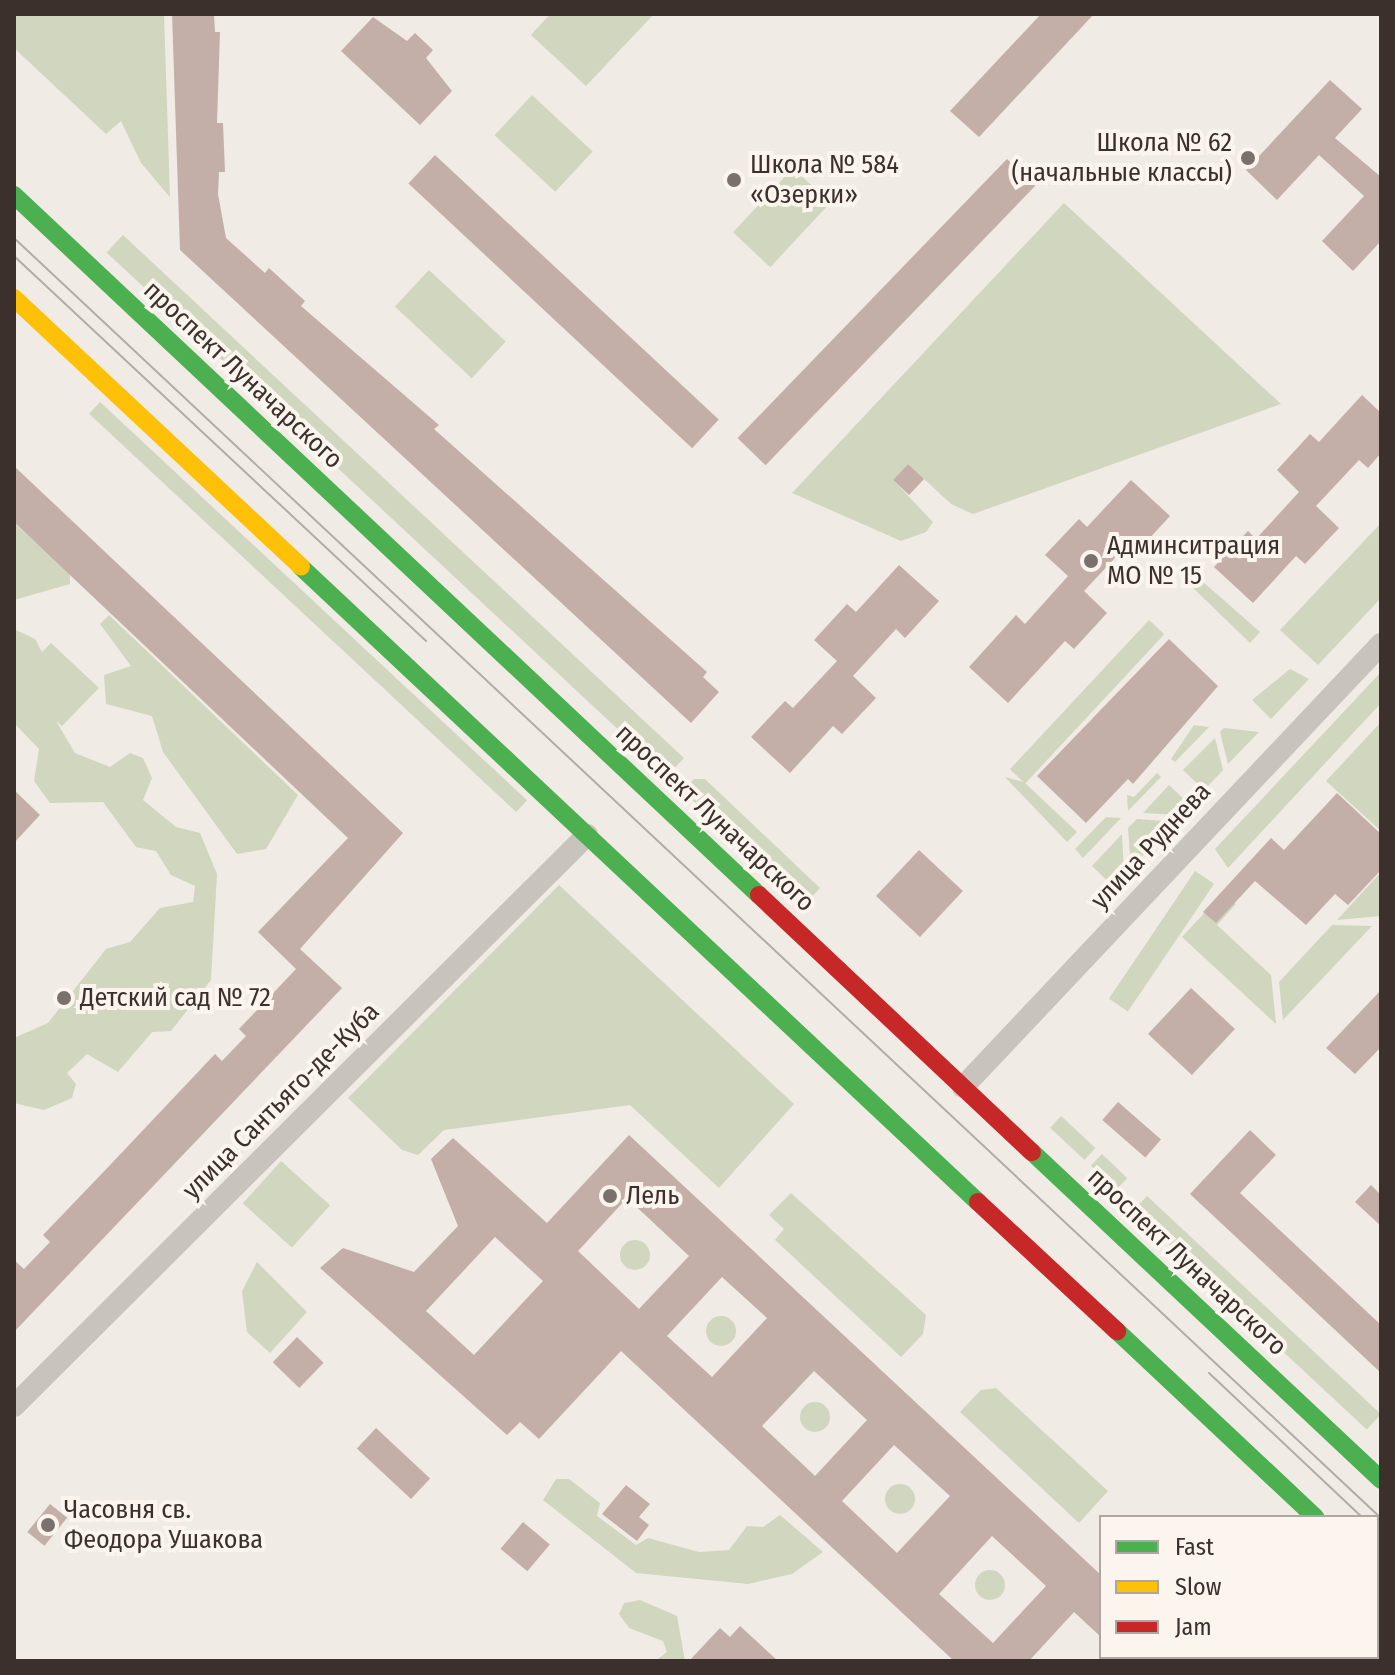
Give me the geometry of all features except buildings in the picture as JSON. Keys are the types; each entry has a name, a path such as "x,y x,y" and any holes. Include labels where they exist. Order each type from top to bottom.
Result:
{"main road":[{"name":"проспект Луначарского","path":"14,195 1381,1480"},
{"path":"14,298 1313,1515"}],"street":[{"name":"улица Руднева","path":"963,1087 1381,644"},
{"name":"улица Сантьяго-де-Куба","path":"14,1406 587,835"}],"green space":[{"path":"14,14 164,14 170,197 141,163 121,121 106,134 14,48"},
{"path":"550,14 654,14 586,86 531,35"},
{"path":"532,95 593,152 555,192 494,135"},
{"path":"793,168 830,203 770,267 733,232"},
{"path":"1064,203 1281,404 973,514 951,504 908,464 893,480 933,522 926,532 901,541 792,493"},
{"path":"123,235 684,758 668,776 107,253"},
{"path":"429,270 506,342 472,378 395,307"},
{"path":"100,402 527,800 516,812 89,414"},
{"path":"14,523 70,573 70,584 14,600"},
{"path":"1381,523 1381,598 1318,665 1280,630"},
{"path":"1194,574 1260,632 1250,643 1187,582"},
{"path":"109,615 298,795 266,849 237,854 163,752 152,716 106,704 104,675 131,666 100,624"},
{"path":"1149,620 1164,634 1025,784 1010,769"},
{"path":"14,629 35,639 42,652 51,643 99,688 62,726 56,721 75,753 110,767 130,753 143,758 152,778 143,800 176,827 200,833 217,874 211,980 171,1031 152,1032 118,1072 87,1054 67,1073 76,1084 72,1098 44,1110 14,1103 14,1038 48,1023 106,949 130,942 160,908 193,902 195,886 171,875 156,851 136,847 103,802 50,803 34,781 39,749 14,723"},
{"path":"1290,669 1309,679 1271,719 1252,700"},
{"path":"1381,672 1381,703 1228,868 1215,849"},
{"path":"1381,722 1381,831 1326,781"},
{"path":"1194,725 1209,727 1175,762 1171,759"},
{"path":"1224,728 1259,732 1228,764 1220,732"},
{"path":"1215,738 1223,770 1204,790 1183,770"},
{"path":"1157,773 1161,777 1128,811 1127,795 1134,797"},
{"path":"1005,777 1024,782 1077,832 1067,842"},
{"path":"694,779 705,779 820,888 804,905 683,791"},
{"path":"1169,785 1190,805 1181,815 1143,813"},
{"path":"1106,817 1121,818 1083,858 1075,849"},
{"path":"1137,819 1175,822 1131,868 1128,828"},
{"path":"1122,834 1124,875 1114,887 1092,866"},
{"path":"1195,871 1214,884 1128,1012 1109,999"},
{"path":"1381,872 1381,916 1337,920"},
{"path":"559,885 794,1104 719,1188 630,1105 444,1130 418,1155 402,1150 348,1098"},
{"path":"1223,893 1236,904 1217,925 1271,975 1276,1024 1182,937"},
{"path":"1332,925 1372,926 1283,1020 1279,982"},
{"path":"1061,1116 1095,1148 1084,1160 1050,1128"},
{"path":"1102,1154 1127,1178 1116,1190 1091,1166"},
{"path":"281,1161 330,1205 292,1248 243,1203"},
{"path":"791,1193 926,1315 923,1334 901,1357 775,1240 784,1229 769,1215"},
{"path":"1147,1196 1381,1414 1367,1430 1133,1211"},
{"path":"635,1240 646,1244 650,1255 646,1266 635,1270 624,1266 620,1255 624,1244"},
{"path":"257,1262 307,1312 270,1353 247,1332 242,1291"},
{"path":"721,1316 732,1320 736,1331 732,1342 721,1346 710,1342 706,1331 710,1320"},
{"path":"996,1388 1108,1491 1079,1523 960,1412 981,1390"},
{"path":"815,1402 826,1406 830,1417 826,1428 815,1432 804,1428 800,1417 804,1406"},
{"path":"556,1479 569,1479 600,1503 597,1516 636,1545 648,1538 699,1552 729,1550 747,1526 763,1527 780,1515 823,1552 792,1574 748,1584 636,1573 543,1500"},
{"path":"900,1484 911,1488 915,1499 911,1510 900,1514 889,1510 885,1499 889,1488"},
{"path":"990,1570 1001,1574 1005,1585 1001,1596 990,1600 979,1596 975,1585 979,1574"},
{"path":"640,1600 677,1616 685,1661 655,1661 667,1652 663,1641 629,1628 619,1614 624,1603"}],"tram line":[{"path":"14,238 1378,1515"},
{"path":"14,256 426,641"},
{"path":"1209,1373 1360,1515"}],"traffic: fast":[{"path":"14,195 759,895"},
{"path":"301,567 978,1202"},
{"path":"1032,1152 1381,1480"},
{"path":"1117,1331 1313,1515"}],"traffic: slow":[{"path":"14,298 301,567"}],"traffic: jam":[{"path":"759,895 1032,1152"},
{"path":"978,1202 1117,1331"}],"place":[{"name":"Школа № 62 (начальные классы)","path":"1248,158"},
{"name":"Школа № 584 «Озерки»","path":"734,180"},
{"name":"Админситрация МО № 15","path":"1091,561"},
{"name":"Детский сад № 72","path":"64,998"},
{"name":"Лель","path":"610,1196"},
{"name":"Часовня св. Феодора Ушакова","path":"48,1525"}]}
